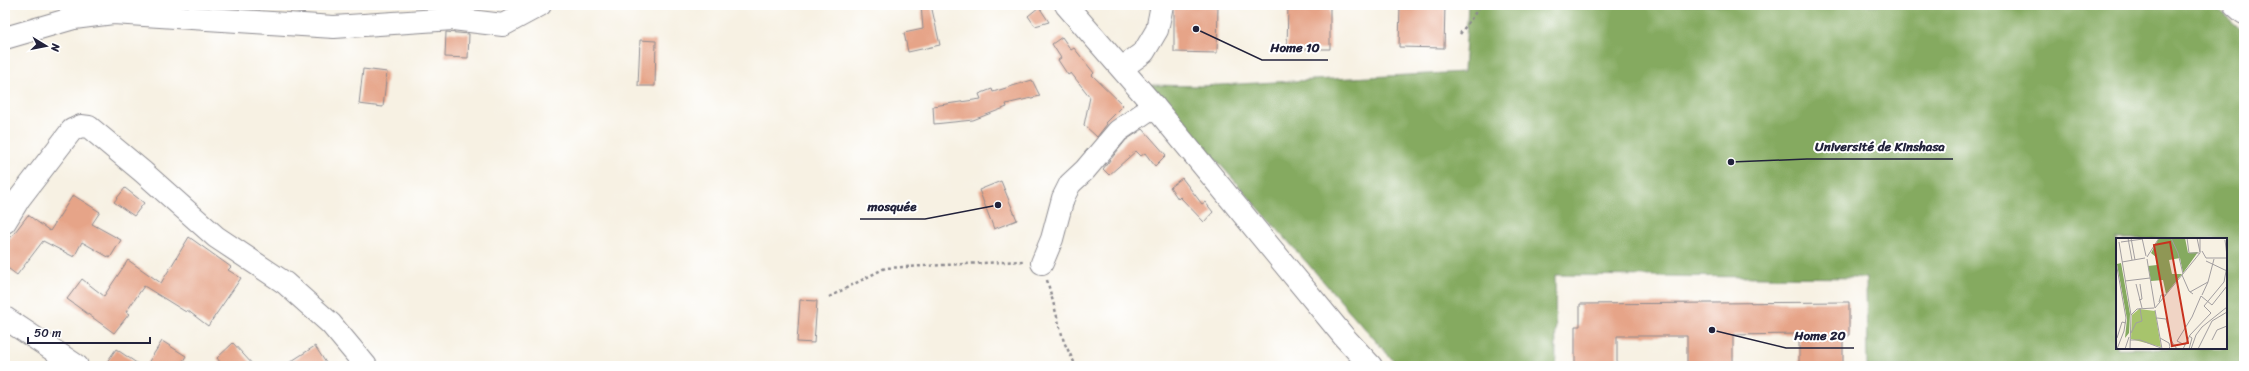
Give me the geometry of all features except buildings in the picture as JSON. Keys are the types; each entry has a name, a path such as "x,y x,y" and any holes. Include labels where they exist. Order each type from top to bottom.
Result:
{"street":[{"path":"5,38 74,18 113,13 334,27 453,20 502,25 540,5"},
{"path":"1066,5 1122,68 1345,338 1371,366"},
{"path":"1122,68 1144,52 1157,30 1162,5"},
{"path":"2235,5 2244,13"},
{"path":"1042,262 1052,239 1063,198 1070,184 1085,170 1118,131 1154,106"},
{"path":"5,222 19,199 72,130 81,126 89,127 222,241 285,283 331,324 366,366"},
{"path":"5,318 77,366"}],"path":[{"path":"1460,34 1481,5"},
{"path":"829,297 885,268 984,262 1042,262 1064,342 1076,366"}],"green space":[{"path":"1468,5 2213,5 2244,32 2244,366 1867,366 1866,278 1555,275 1556,366 1398,366 1150,85 1201,86 1464,72"}],"place":[{"name":"Home 10","path":"1196,29"},
{"name":"Université de Kinshasa","path":"1731,162"},
{"name":"mosquée","path":"998,205"},
{"name":"Home 20","path":"1712,330"}]}
